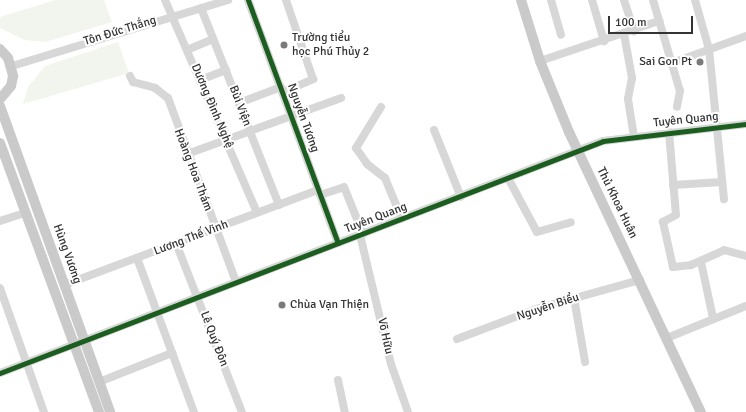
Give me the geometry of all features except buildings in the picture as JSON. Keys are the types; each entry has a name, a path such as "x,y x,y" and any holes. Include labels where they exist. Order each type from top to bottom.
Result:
{"main road":[{"name":"Thủ Khoa Huân","path":"523,0 540,61 578,152 640,280 701,412"},
{"path":"0,49 12,66 11,86 0,99"},
{"name":"Hùng Vương","path":"0,106 110,412"},
{"name":"Hùng Vương","path":"0,143 24,213 98,412"}],"street":[{"name":"Dương Đình Nghệ","path":"166,0 257,213"},
{"name":"Tôn Đức Thắng","path":"12,66 204,5 228,0"},
{"name":"Nguyễn Tương","path":"248,0 338,243"},
{"path":"239,103 313,79 286,0"},
{"path":"551,0 562,35"},
{"path":"592,0 604,41"},
{"path":"624,0 634,31"},
{"path":"654,0 680,94 677,107"},
{"path":"695,0 709,49 724,199"},
{"name":"Bùi Viện","path":"204,5 213,39 279,204"},
{"path":"540,61 634,31 659,21"},
{"path":"624,34 632,78 628,99 634,135"},
{"path":"672,63 746,36"},
{"path":"187,50 213,39"},
{"path":"200,80 226,70"},
{"name":"Hoàng Hoa Thám","path":"130,76 133,82 165,94 186,154 236,282"},
{"path":"186,154 291,114 341,98"},
{"path":"381,107 356,148 367,164 385,178 402,219"},
{"name":"Tuyên Quang","path":"0,373 75,347 198,296 461,197 603,141 634,135 746,124"},
{"path":"434,130 461,197"},
{"path":"669,132 676,215 663,222 673,267 701,262 724,250 746,256"},
{"path":"508,178 537,232 571,222"},
{"path":"673,185 722,182"},
{"name":"Võ Hữu","path":"319,192 344,187 361,234 391,364 408,412"},
{"name":"Lương Thế Vinh","path":"64,285 279,204 319,192"},
{"path":"0,221 24,213"},
{"name":"Lê Quý Đôn","path":"176,243 198,296 242,412"},
{"path":"137,258 194,412"},
{"path":"701,262 713,318"},
{"name":"Nguyễn Biểu","path":"457,339 574,298 640,280"},
{"path":"0,288 44,412"},
{"path":"574,298 585,362"},
{"path":"667,338 713,318 746,306"},
{"path":"99,382 172,353"},
{"path":"338,380 345,412"}],"shaded area":[{"path":"56,0 104,0 112,22 45,42 25,40 0,28 0,17"},
{"path":"118,42 129,73 23,104 28,87 45,66"}],"cycle path":[{"path":"248,0 338,243"},
{"path":"0,373 603,141 746,124"}],"place":[{"name":"Trường tiểu học Phú Thủy 2","path":"284,45"},
{"name":"Sai Gon Pt","path":"700,62"},
{"name":"Chùa Vạn Thiện","path":"282,305"}]}
